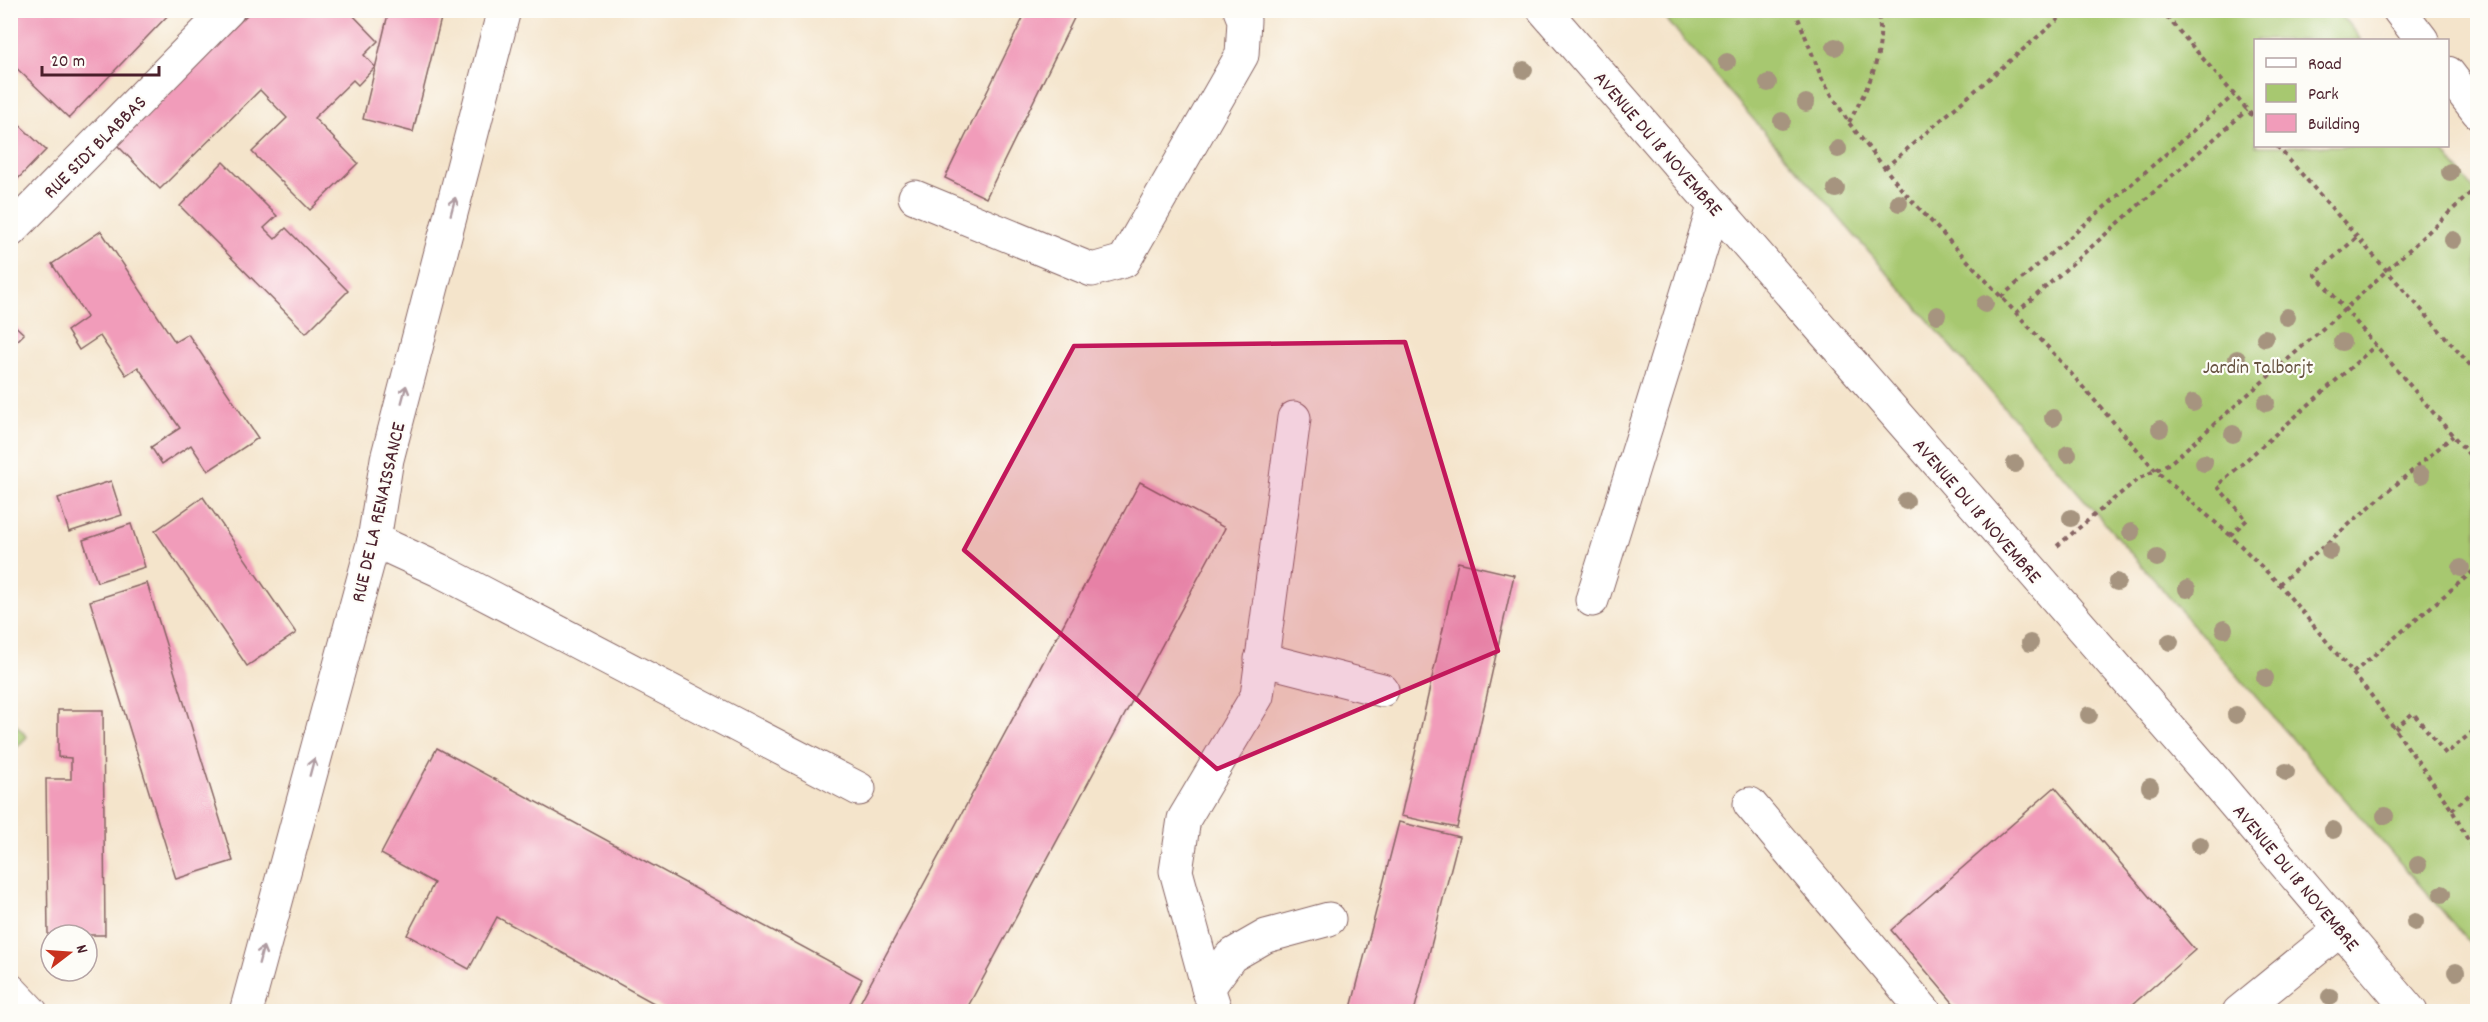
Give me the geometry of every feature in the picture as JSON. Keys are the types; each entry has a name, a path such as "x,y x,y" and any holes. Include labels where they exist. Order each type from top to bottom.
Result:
{"street":[{"name":"RUE SIDI BLABBAS","path":"10,231 228,10"},
{"name":"RUE DE LA RENAISSANCE","path":"246,1011 374,540 387,459 504,10"},
{"path":"915,197 1092,270 1124,261 1242,55 1244,20 1240,10"},
{"name":"AVENUE DU 18 NOVEMBRE","path":"1544,10 2411,1011"},
{"path":"2399,10 2421,39"},
{"path":"2449,74 2478,112"},
{"path":"1592,600 1714,207"},
{"path":"1212,1000 1176,871 1184,819 1257,696 1294,418"},
{"path":"374,540 439,570 859,789"},
{"path":"1261,659 1382,690"},
{"path":"1750,804 1925,1011"},
{"path":"1212,1000 1230,956 1266,936 1329,919"},
{"path":"2239,1011 2341,929"},
{"path":"10,990 31,1011"}],"path":[{"path":"1795,10 1822,80 1849,123 1903,191 2016,313 2156,471 2229,535 2279,584 2353,673 2395,729 2452,810 2478,859"},
{"path":"1849,123 1861,100 1879,51 1881,31 1876,10"},
{"path":"1885,168 2069,10"},
{"path":"2161,10 2254,118"},
{"path":"2001,297 2234,95"},
{"path":"2016,313 2247,110"},
{"path":"2278,147 2478,374"},
{"path":"2030,569 2138,478 2170,463 2345,309 2478,186"},
{"path":"2356,238 2315,274 2478,465"},
{"path":"2229,535 2247,520 2217,486 2376,345"},
{"path":"2279,584 2453,436"},
{"path":"2353,673 2478,567"},
{"path":"2395,729 2412,713 2446,754 2478,727"},
{"path":"2452,810 2478,787"},
{"path":"2472,849 2478,844"}],"highlighted area":[{"path":"1405,342 1498,651 1217,769 964,550 1074,346"}],"green space":[{"name":"Jardin Talborjt","path":"1659,11 2338,11 2360,39 2254,39 2254,147 2441,147 2477,194 2477,951"},
{"path":"11,719 27,737 11,753"}],"building":[{"path":"10,10 173,10 69,118 10,62"},
{"path":"252,10 348,10 378,41 364,55 375,67 358,85 353,80 314,118 358,163 310,210 252,152 287,118 260,90 160,189 116,144"},
{"path":"389,10 443,10 413,132 363,119"},
{"path":"1027,10 1078,10 986,198 945,178"},
{"path":"10,116 46,150 10,187"},
{"path":"223,162 277,216 264,228 275,239 286,228 348,291 306,333 180,206"},
{"path":"101,231 175,342 188,334 258,438 208,471 191,445 162,464 151,447 180,428 138,367 126,375 100,336 79,350 67,331 87,317 52,264"},
{"path":"10,321 24,334 10,348"},
{"path":"111,481 122,515 69,532 58,498"},
{"path":"1140,482 1225,528 965,1012 855,1012"},
{"path":"203,497 296,633 247,666 155,531"},
{"path":"131,524 145,567 97,582 83,540"},
{"path":"1458,562 1514,575 1457,828 1401,816"},
{"path":"147,583 233,861 176,879 90,601"},
{"path":"58,710 103,710 105,935 99,935 99,923 48,923 46,779 71,779 71,758 58,757"},
{"path":"437,748 862,979 845,1012 670,1012 497,917 469,969 407,935 434,883 381,854"},
{"path":"2055,787 2195,950 2124,1012 1961,1012 1891,930"},
{"path":"1399,822 1459,837 1414,1012 1350,1012"}]}
